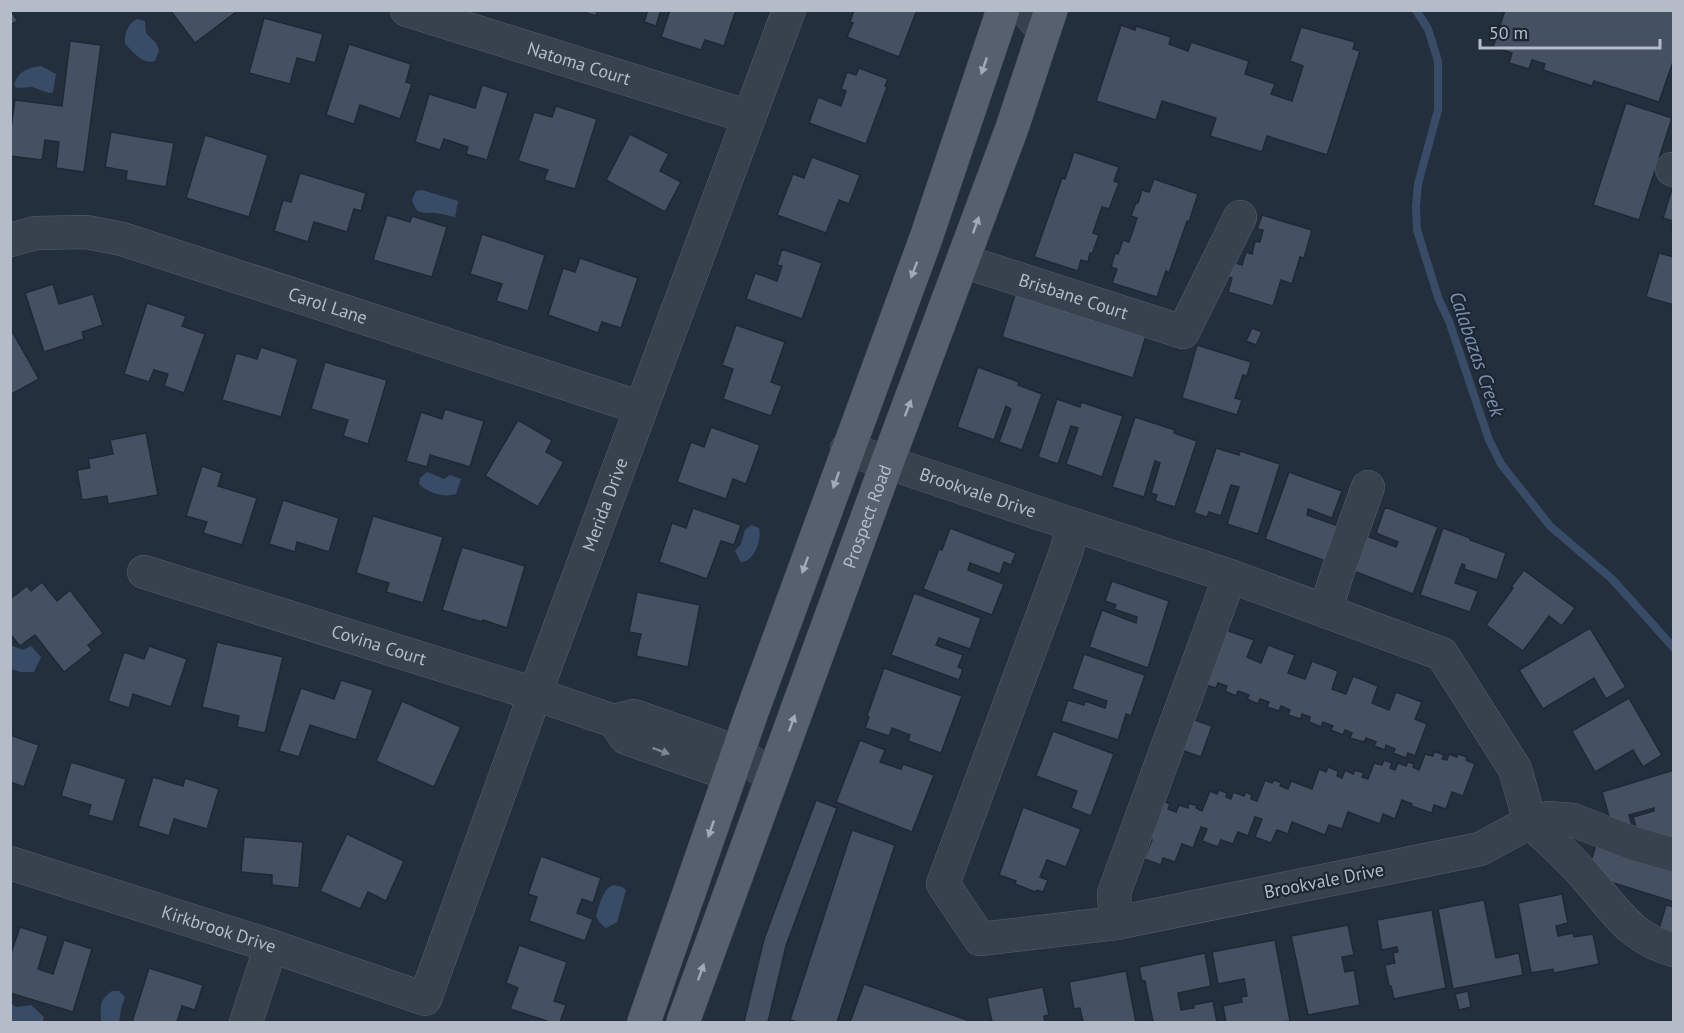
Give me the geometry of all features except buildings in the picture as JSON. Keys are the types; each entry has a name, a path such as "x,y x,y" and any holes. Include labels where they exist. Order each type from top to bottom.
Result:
{"main road":[{"path":"644,1023 734,763 926,238 1003,10"},
{"name":"Prospect Road","path":"683,1023 1011,128 1042,17"}],"street":[{"name":"Natoma Court","path":"407,10 749,117"},
{"name":"Merida Drive","path":"425,999 534,694 789,10"},
{"name":"Brisbane Court","path":"963,261 1183,332 1240,217"},
{"name":"Carol Lane","path":"10,240 36,233 76,232 122,239 641,408"},
{"name":"Brookvale Drive","path":"847,449 1230,576 1442,654 1515,769 1530,822 1480,849 1116,923 980,939 943,884 1065,555 1074,525"},
{"path":"1325,611 1368,487"},
{"name":"Covina Court","path":"144,572 614,721 633,716 734,763 772,777"},
{"path":"1116,923 1114,893 1230,576"},
{"path":"1530,822 1548,819 1573,820 1635,844 1674,855"},
{"path":"1530,822 1569,858 1636,933 1658,946 1674,950"},
{"name":"Kirkbrook Drive","path":"10,863 271,946 425,999"},
{"path":"246,1023 271,946"}],"water":[{"path":"137,19 145,21 146,33 156,43 159,50 155,61 142,59 125,44 127,29"},
{"path":"41,66 56,74 53,92 49,93 32,87 17,88 14,85 18,76 24,71"},
{"path":"422,190 458,201 455,217 418,211 412,200 416,191"},
{"path":"427,472 444,479 450,475 461,479 456,494 441,495 419,484 420,478"},
{"path":"751,525 759,528 758,544 750,558 741,562 735,551 741,544 745,530"},
{"path":"10,645 23,650 31,646 41,657 34,672 11,669"},
{"path":"613,885 626,890 617,922 606,928 596,916 606,890"},
{"path":"112,991 119,991 125,997 119,1022 101,1022 102,1001"},
{"path":"11,1004 17,1007 31,1005 44,1017 43,1021 11,1022"}],"waterway":[{"name":"Calabazas Creek","path":"1416,10 1428,29 1438,61 1438,110 1418,184 1417,230 1439,300 1449,321 1489,440 1501,464 1550,526 1612,579 1674,648"}]}
